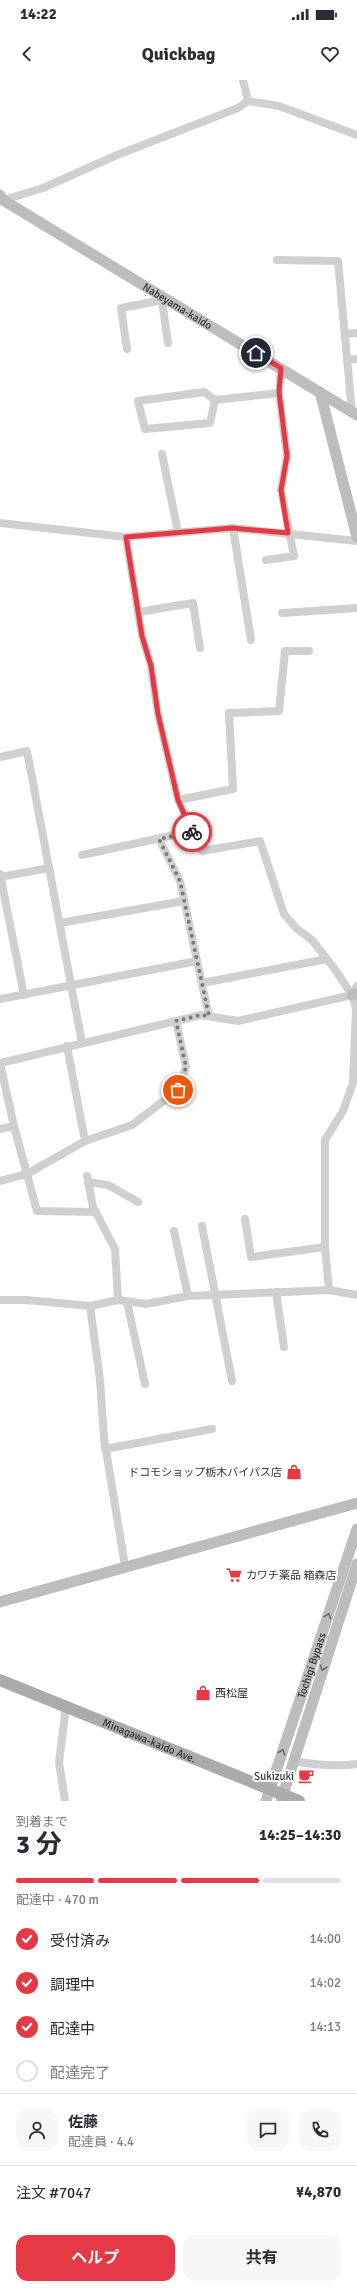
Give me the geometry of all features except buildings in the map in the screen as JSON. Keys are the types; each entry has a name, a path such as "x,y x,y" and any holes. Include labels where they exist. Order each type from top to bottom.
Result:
{"main road":[{"name":"Minagawa-kaido Ave.","path":"0,1680 66,1707 268,1795 299,1801"}],"street":[{"path":"243,80 248,101"},
{"path":"1,199 43,188 117,156 238,108 248,101 279,106 357,135"},
{"name":"Nabeyama-kaido","path":"1,199 355,414"},
{"path":"278,260 338,261 347,360 355,414"},
{"path":"127,349 121,308 165,300 168,343"},
{"path":"345,334 357,333"},
{"path":"347,360 357,359"},
{"path":"266,560 294,556 288,533 281,490 287,456 279,392 281,368"},
{"path":"215,400 210,423 145,429 138,401 204,392 215,400 279,392"},
{"path":"320,392 357,537"},
{"path":"162,454 178,532"},
{"path":"0,523 126,537 232,528 357,541"},
{"path":"232,528 251,640"},
{"path":"126,537 142,636 151,666 158,714 178,800 202,851 260,841 284,914 296,928 312,940 355,992 356,1008 352,1083 344,1111 325,1140 325,1247 329,1290"},
{"path":"138,612 192,603 200,648"},
{"path":"282,612 357,608"},
{"path":"178,800 233,789 229,713 279,711 285,651 309,651"},
{"path":"0,757 27,751 82,1043"},
{"path":"82,855 193,831"},
{"path":"159,839 180,881 209,1016"},
{"path":"24,995 0,876 49,868"},
{"path":"60,923 184,901"},
{"path":"202,983 327,959"},
{"path":"0,1000 197,961"},
{"path":"96,1212 38,1211 14,1126 0,1063 201,1015 238,1021 355,992"},
{"path":"0,1181 27,1174 84,1141 132,1125 178,1090 186,1067 176,1021"},
{"path":"67,1046 84,1141"},
{"path":"0,1129 14,1126"},
{"path":"118,1300 115,1249 96,1212 88,1179 108,1186 138,1202"},
{"path":"245,1219 252,1257 325,1247"},
{"path":"202,1226 232,1381"},
{"path":"174,1231 188,1296"},
{"path":"0,1300 26,1300 90,1306 118,1300 146,1304 188,1296 215,1296 276,1292 329,1290 357,1295"},
{"path":"276,1292 284,1347"},
{"path":"127,1302 145,1384"},
{"path":"90,1306 100,1380 105,1449 125,1566"},
{"path":"105,1449 212,1429"},
{"path":"0,1602 125,1566 357,1503"},
{"name":"Tochigi Bypass","path":"268,1795 357,1529"},
{"name":"Tochigi Bypass","path":"282,1798 357,1564"},
{"path":"65,1801 59,1762 66,1707"},
{"path":"294,1761 318,1766 339,1767 357,1764"}],"way so far":[{"path":"178,1090 186,1067 176,1021 201,1015 209,1016 180,881 159,839 192,832"}],"place":[{"name":"ドコモショップ栃木バイパス店","path":"294,1472"},
{"name":"カワチ薬品 箱森店","path":"234,1575"},
{"name":"西松屋","path":"203,1693"},
{"name":"Sukizuki","path":"306,1776"}],"route":[{"path":"192,832 193,831 178,800 158,714 151,666 142,636 126,537 232,528 288,533 281,490 287,456 279,392 281,368 256,353"}]}
